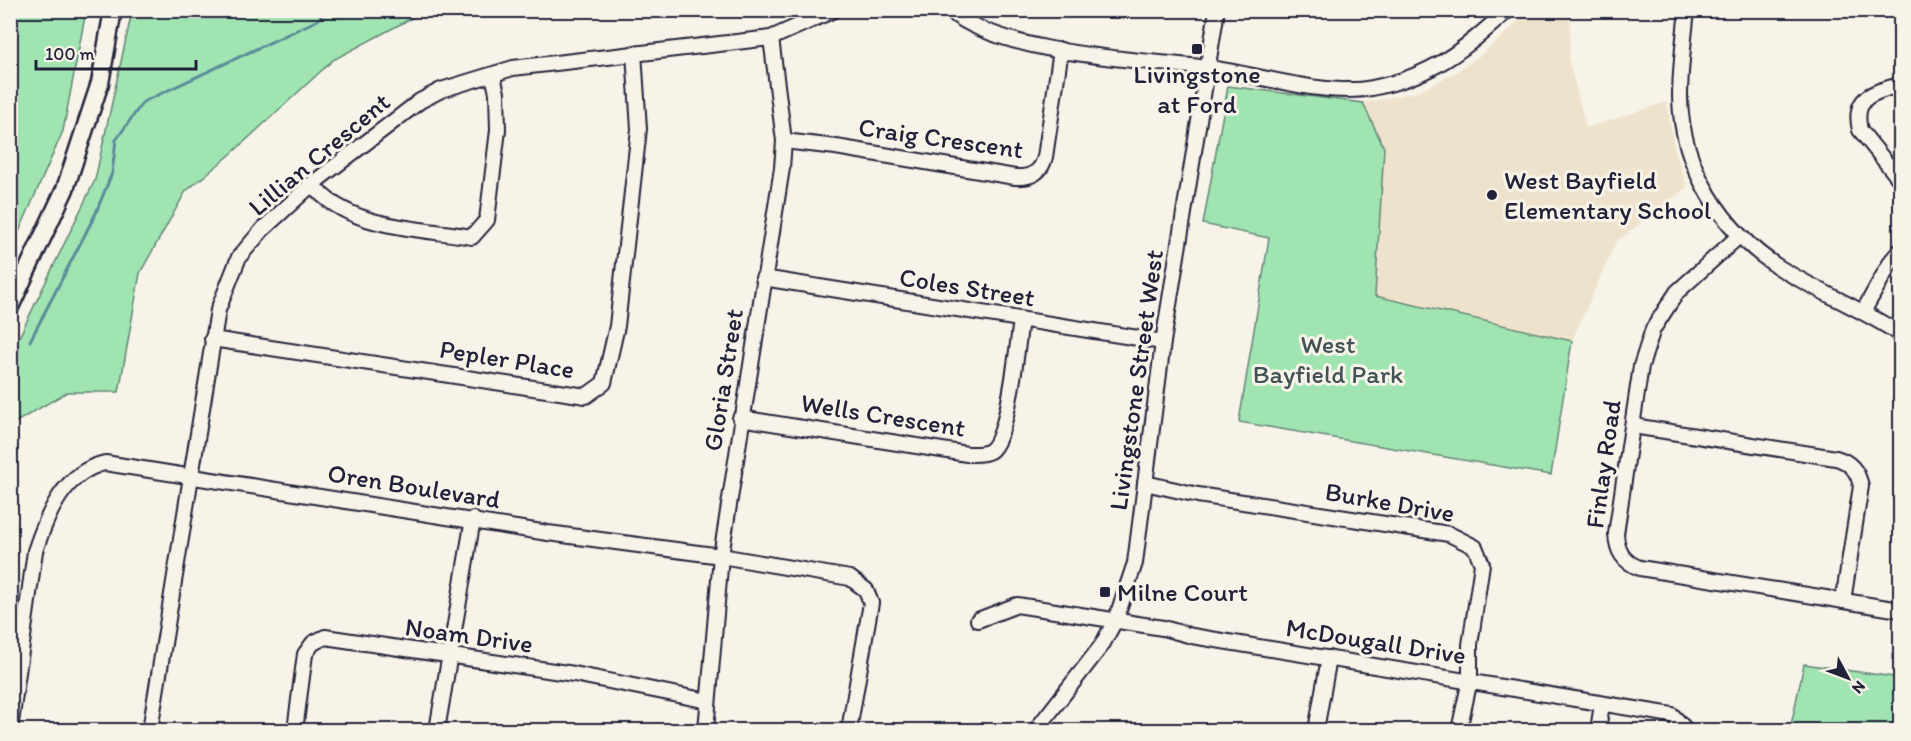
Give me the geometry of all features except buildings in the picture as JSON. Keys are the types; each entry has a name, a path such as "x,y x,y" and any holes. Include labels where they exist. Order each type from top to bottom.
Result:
{"main road":[{"path":"10,307 65,189 100,83 113,10"}],"street":[{"name":"Lillian Crescent","path":"150,730 218,310 239,257 263,228 312,184 420,101 441,90 493,76 513,68 771,38 834,10"},
{"path":"949,10 962,21 1011,39 1061,50 1142,63 1209,68 1331,88 1368,89 1403,81 1437,67 1471,43 1508,10"},
{"name":"Livingstone Street West","path":"1036,730 1090,662 1116,620 1136,563 1163,342 1217,10"},
{"path":"1686,10 1680,97 1685,133 1700,178 1717,208 1739,236 1779,268 1900,334"},
{"name":"Gloria Street","path":"706,730 721,556 740,418 777,200 784,141 771,38"},
{"name":"Craig Crescent","path":"784,141 836,147 1015,177 1029,177 1040,168 1045,157 1061,50"},
{"name":"Pepler Place","path":"212,339 586,396 604,383 617,326 639,129 634,53"},
{"path":"312,184 323,198 345,212 379,222 472,237 487,220 498,130 497,93 493,76"},
{"path":"1900,85 1868,96 1861,103 1857,120 1860,130 1900,180"},
{"name":"Finlay Road","path":"1739,236 1677,292 1661,313 1653,329 1641,366 1616,534 1617,547 1627,562 1640,568 1900,610"},
{"path":"1863,312 1892,260 1900,251"},
{"name":"Coles Street","path":"763,278 1163,342"},
{"name":"Wells Crescent","path":"740,418 967,454 990,451 1002,434 1021,320"},
{"path":"1633,426 1794,451 1848,463 1856,472 1861,486 1843,601"},
{"name":"Oren Boulevard","path":"10,730 35,551 47,519 65,489 82,471 105,463 548,532 721,556 850,578 866,590 871,603 849,730"},
{"name":"Burke Drive","path":"1144,483 1198,495 1449,534 1469,543 1480,553 1482,564 1470,645 1470,680 1459,730"},
{"path":"437,730 473,519"},
{"path":"978,620 1017,605 1116,620"},
{"name":"McDougall Drive","path":"1116,620 1163,628 1192,636 1672,715 1686,730"},
{"name":"Noam Drive","path":"296,730 305,654 313,643 325,637 574,674 708,701"},
{"path":"1316,730 1329,658"},
{"path":"1598,730 1602,704"}],"shaded area":[{"name":"West Bayfield Elementary School","path":"1530,11 1571,11 1569,61 1586,128 1667,102 1674,148 1687,187 1616,242 1572,341 1374,296 1384,148 1363,103 1416,92 1455,73 1482,54"}],"green space":[{"path":"11,10 86,11 63,131 11,250"},
{"path":"168,10 425,11 333,60 230,155 186,191 140,273 119,392 67,392 11,425 11,354 95,180 131,16"},
{"name":"West Bayfield Park","path":"1228,86 1363,103 1384,148 1375,296 1572,341 1551,475 1239,422 1269,238 1203,224"},
{"path":"1804,664 1900,678 1900,730 1790,730"}],"waterway":[{"path":"30,341 95,215 112,173 116,140 143,102 318,20 325,10"}],"place":[{"name":"Livingstone at Ford","path":"1197,49"},
{"name":"West Bayfield Elementary School","path":"1492,195"},
{"name":"Milne Court","path":"1105,592"}]}
